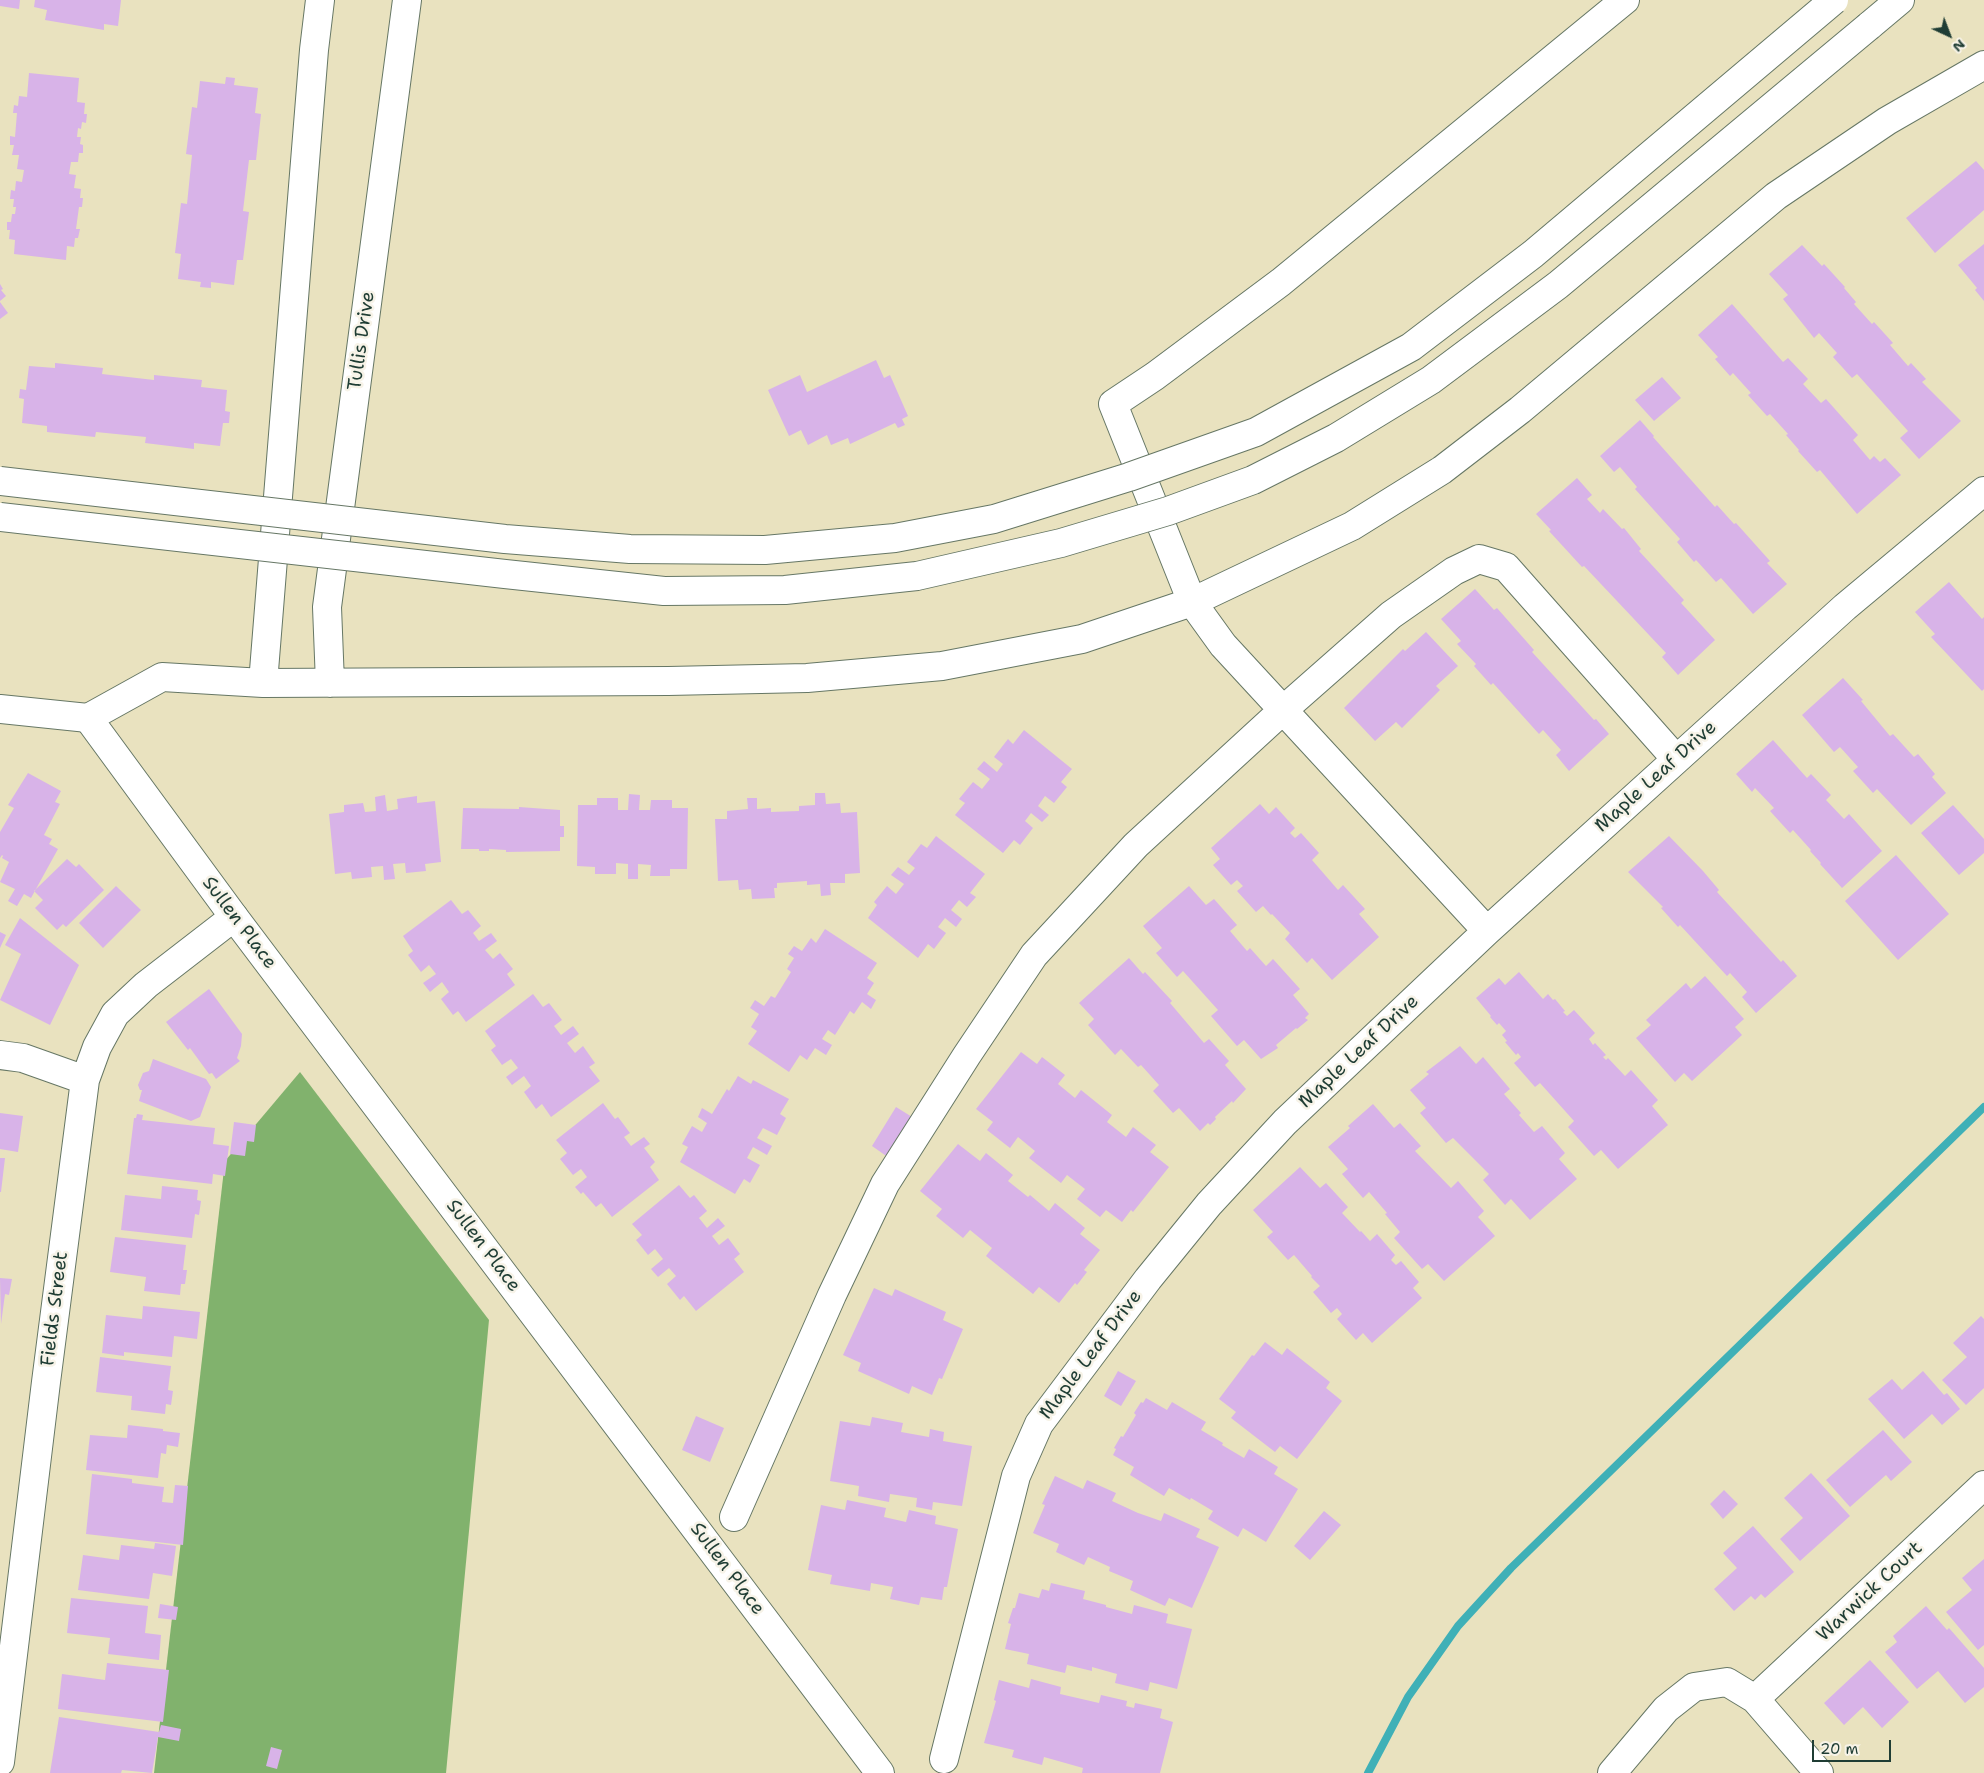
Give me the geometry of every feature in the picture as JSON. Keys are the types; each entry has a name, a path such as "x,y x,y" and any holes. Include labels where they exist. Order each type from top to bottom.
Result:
{"street":[{"path":"262,683 309,99 320,0"},
{"name":"Tullis Drive","path":"330,683 327,607 407,0"},
{"path":"1487,931 1223,645 1192,602 1113,404 1155,376 1281,282 1625,0"},
{"path":"0,481 505,539 630,549 765,550 895,538 994,519 1130,477 1256,432 1411,347 1534,254 1834,0"},
{"path":"0,517 664,591 785,590 917,576 1061,543 1168,511 1253,480 1336,438 1431,380 1558,285 1900,0"},
{"path":"0,709 88,718 162,677 262,683 658,681 807,678 942,666 1082,639 1192,602 1352,526 1442,470 1520,410 1776,196 1887,120 1984,65"},
{"name":"Maple Leaf Drive","path":"944,1759 1016,1476 1039,1424 1130,1302 1209,1204 1285,1122 1487,931 1845,607 1984,491"},
{"path":"734,1516 832,1295 886,1184 967,1055 1034,955 1136,846 1282,710 1391,615 1454,571 1479,558 1506,567 1676,759"},
{"name":"Sullen Place","path":"88,718 234,917 880,1773"},
{"name":"Fields Street","path":"0,1762 85,1080 97,1048 115,1014 146,985 234,917"},
{"path":"0,1055 23,1058 85,1080"},
{"name":"Warwick Court","path":"1755,1699 1984,1485"},
{"path":"1612,1773 1666,1709 1694,1686 1726,1682 1755,1699 1819,1773"}],"green space":[{"path":"300,1072 489,1320 446,1773 154,1773 225,1161"}],"building":[{"path":"0,0 20,0 19,9 0,6"},
{"path":"35,0 121,0 118,26 104,24 104,30 45,20 47,10 34,7"},
{"path":"29,73 79,78 77,102 85,103 84,114 87,114 86,123 82,122 81,129 78,128 77,137 81,137 80,144 83,145 83,153 79,153 78,162 71,162 69,174 76,175 74,188 81,189 80,198 83,198 82,207 79,207 76,229 80,229 78,238 75,238 74,247 67,246 66,260 14,254 15,240 9,239 10,230 7,230 7,222 11,222 12,214 15,214 16,207 13,207 14,199 10,199 11,190 15,191 16,181 22,182 24,170 17,169 19,155 12,155 14,145 10,145 10,136 15,137 17,113 13,113 14,105 18,106 19,96 27,97"},
{"path":"226,77 235,78 234,85 258,88 255,113 261,114 256,160 249,160 243,211 249,212 243,260 237,260 234,285 211,282 211,288 200,287 201,282 178,279 181,254 175,253 181,203 187,204 192,155 186,154 192,107 197,108 200,81 225,84"},
{"path":"1976,161 1984,170 1984,210 1935,253 1906,218"},
{"path":"1984,244 1984,301 1975,290 1977,288 1958,265"},
{"path":"1802,245 1822,266 1824,264 1845,287 1856,302 1854,304 1872,324 1874,322 1893,343 1890,345 1908,366 1911,363 1926,379 1922,382 1961,421 1919,459 1900,438 1908,431 1857,374 1852,378 1833,357 1837,353 1819,333 1814,338 1783,299 1788,295 1769,274"},
{"path":"0,284 3,289 1,290 6,296 0,301"},
{"path":"0,302 8,313 0,319"},
{"path":"1732,304 1783,362 1788,358 1808,379 1803,384 1821,403 1826,399 1858,435 1853,440 1870,460 1874,456 1880,462 1885,458 1901,475 1857,514 1820,470 1817,472 1798,451 1786,435 1788,434 1770,414 1767,416 1748,395 1751,393 1733,373 1730,376 1715,359 1718,357 1698,335"},
{"path":"876,360 884,378 890,375 908,416 902,419 905,425 898,428 895,423 850,444 848,438 831,445 827,435 808,445 801,430 789,436 768,390 800,375 807,392"},
{"path":"55,363 103,368 102,374 154,380 154,375 202,380 201,387 227,390 225,411 230,412 229,423 223,423 220,446 194,443 194,449 145,443 146,437 96,432 95,437 47,432 47,426 22,423 24,399 19,398 20,389 26,390 29,366 55,368"},
{"path":"1662,377 1681,398 1654,421 1635,400"},
{"path":"1640,420 1715,507 1717,505 1734,524 1736,523 1770,561 1767,563 1787,584 1753,614 1721,578 1716,582 1696,560 1694,562 1677,542 1680,539 1635,489 1637,487 1620,467 1614,472 1600,456"},
{"path":"1577,478 1592,495 1587,499 1600,513 1603,509 1622,529 1624,528 1641,549 1639,551 1684,600 1681,603 1715,640 1678,675 1662,657 1666,653 1584,566 1582,567 1536,514"},
{"path":"1949,582 1982,619 1984,617 1984,689 1982,691 1931,637 1935,634 1915,612"},
{"path":"1475,589 1494,610 1497,608 1534,650 1532,652 1609,734 1569,771 1556,755 1561,750 1543,730 1539,734 1493,683 1491,685 1474,666 1476,664 1457,644 1461,641 1441,619"},
{"path":"1426,632 1458,666 1436,686 1440,690 1402,728 1396,722 1375,741 1344,708 1403,649 1405,651"},
{"path":"1843,678 1863,700 1861,701 1890,736 1893,734 1914,757 1918,754 1935,774 1932,777 1946,793 1911,825 1877,789 1873,793 1853,771 1858,767 1840,747 1834,752 1802,715"},
{"path":"1024,730 1072,769 1061,782 1067,787 1054,803 1045,796 1038,806 1049,815 1042,822 1031,813 1025,821 1033,828 1020,845 1014,840 1003,853 955,815 965,803 959,799 973,782 982,789 990,779 977,769 984,761 997,772 1003,764 994,757 1008,739 1013,744"},
{"path":"1773,740 1807,778 1811,774 1831,795 1826,800 1844,819 1849,814 1882,851 1842,888 1793,830 1790,833 1770,811 1774,808 1755,788 1752,792 1736,774"},
{"path":"28,773 61,791 55,802 60,804 44,835 52,839 49,844 58,849 31,898 24,894 17,906 8,901 15,889 0,882 9,862 2,858 2,855 0,858 0,832 14,808 8,805"},
{"path":"815,793 825,793 826,804 840,803 841,813 857,812 860,873 845,874 845,883 830,883 831,895 821,896 820,884 807,885 807,881 777,883 777,888 774,888 775,898 752,899 751,889 739,890 738,880 718,881 715,819 727,819 727,811 748,809 747,798 757,798 757,809 771,808 771,812 799,811 799,806 815,805"},
{"path":"629,794 640,795 639,810 650,810 651,800 672,800 672,808 688,808 687,869 670,869 670,876 650,876 651,865 638,864 638,879 628,879 628,864 616,863 616,874 595,874 595,867 577,866 578,805 597,805 597,798 618,798 618,810 628,810"},
{"path":"385,795 387,811 398,809 397,799 417,796 417,803 435,801 441,862 425,864 426,871 406,873 405,863 393,864 395,879 384,880 383,866 371,867 372,877 352,879 351,872 335,874 329,814 344,812 344,805 363,803 365,812 376,811 375,797"},
{"path":"1260,804 1269,814 1276,807 1295,828 1290,833 1295,838 1301,833 1319,853 1312,860 1338,890 1343,885 1365,909 1359,914 1379,937 1332,980 1312,958 1307,963 1285,939 1290,933 1272,914 1263,906 1256,912 1237,891 1243,886 1237,880 1231,885 1213,865 1220,859 1211,848"},
{"path":"1953,805 1984,839 1984,853 1959,875 1921,833"},
{"path":"519,807 560,810 560,826 564,826 564,837 560,837 560,851 506,852 506,850 489,849 489,851 479,851 479,849 461,849 463,808 519,809"},
{"path":"936,836 985,874 970,893 976,897 967,907 959,900 951,910 962,919 956,927 945,918 938,927 946,933 934,949 928,944 918,958 868,918 877,905 874,902 887,886 896,894 904,884 891,875 898,867 909,875 915,868 907,862 921,844 927,848"},
{"path":"1669,836 1703,871 1719,890 1717,892 1781,962 1783,960 1797,976 1756,1013 1742,997 1747,992 1730,973 1727,976 1680,925 1678,927 1661,908 1663,907 1628,872"},
{"path":"1896,855 1949,914 1898,960 1845,901"},
{"path":"67,859 76,867 79,864 104,890 66,927 63,924 57,930 35,908 43,900 34,891"},
{"path":"116,886 141,910 103,948 79,923"},
{"path":"1189,886 1206,905 1214,899 1237,925 1230,931 1247,951 1250,948 1266,966 1273,959 1300,989 1293,995 1309,1014 1305,1018 1308,1020 1276,1045 1278,1048 1261,1059 1244,1040 1237,1046 1211,1016 1218,1010 1183,971 1177,977 1156,953 1162,948 1143,926"},
{"path":"451,900 462,914 468,910 481,926 473,933 479,941 491,933 497,941 485,950 493,959 500,953 513,969 507,974 515,985 466,1022 458,1011 453,1015 441,999 449,992 442,982 430,992 423,983 436,974 429,965 421,972 408,955 413,951 403,936"},
{"path":"20,918 79,965 50,1025 0,1000 21,954 5,945"},
{"path":"825,929 877,963 867,978 874,983 867,994 876,1000 871,1009 862,1002 854,1014 850,1011 835,1035 828,1030 822,1039 832,1045 826,1055 815,1048 807,1060 800,1055 789,1072 748,1044 757,1031 751,1027 759,1014 750,1008 755,1000 764,1006 771,996 775,998 791,972 787,969 794,958 788,954 794,946 802,951 811,938 816,943"},
{"path":"0,932 6,935 0,948"},
{"path":"1129,958 1172,1001 1170,1003 1204,1043 1209,1039 1229,1061 1225,1065 1246,1089 1233,1103 1232,1101 1215,1117 1216,1119 1210,1125 1208,1123 1200,1131 1179,1108 1173,1113 1153,1091 1159,1085 1141,1065 1138,1067 1121,1049 1115,1055 1088,1025 1094,1019 1079,1003"},
{"path":"1519,972 1543,999 1548,994 1553,1000 1555,999 1567,1016 1574,1010 1595,1033 1589,1039 1593,1045 1595,1043 1606,1055 1603,1057 1606,1060 1608,1058 1625,1076 1631,1070 1658,1100 1652,1106 1668,1125 1618,1169 1601,1150 1594,1156 1568,1127 1574,1121 1540,1083 1535,1087 1514,1063 1521,1057 1518,1053 1516,1055 1505,1042 1507,1041 1502,1035 1506,1031 1499,1023 1497,1025 1476,998 1499,978 1505,985"},
{"path":"1705,976 1744,1019 1735,1027 1742,1035 1692,1081 1684,1073 1675,1082 1636,1038 1651,1025 1646,1020 1686,983 1691,989"},
{"path":"209,989 242,1034 237,1058 240,1061 216,1079 212,1073 209,1074 190,1048 188,1050 166,1022"},
{"path":"533,994 543,1007 549,1003 562,1020 554,1026 561,1035 573,1026 579,1034 567,1043 575,1053 583,1046 595,1063 589,1067 600,1081 551,1117 542,1104 536,1109 524,1092 531,1086 524,1076 512,1085 506,1077 518,1068 511,1059 502,1065 491,1050 496,1046 485,1031"},
{"path":"1460,1046 1476,1064 1483,1057 1510,1089 1504,1094 1521,1113 1519,1115 1534,1132 1542,1126 1565,1153 1559,1159 1577,1179 1530,1220 1511,1199 1505,1205 1483,1180 1489,1174 1453,1138 1446,1143 1420,1113 1426,1108 1410,1090 1429,1074 1426,1072"},
{"path":"1021,1052 1037,1064 1042,1057 1065,1075 1058,1084 1075,1098 1081,1090 1112,1115 1107,1122 1126,1137 1133,1127 1156,1145 1150,1152 1169,1167 1133,1212 1131,1210 1122,1222 1106,1210 1100,1217 1077,1199 1085,1189 1067,1175 1061,1183 1029,1158 1035,1151 1018,1137 1010,1148 987,1130 993,1122 976,1109"},
{"path":"153,1059 206,1079 211,1087 200,1117 191,1121 139,1101 142,1090 140,1090 138,1085 143,1073 149,1071"},
{"path":"738,1076 751,1084 753,1080 789,1099 780,1114 786,1118 777,1135 763,1128 757,1138 772,1146 767,1155 753,1147 747,1158 760,1165 750,1183 744,1179 735,1194 680,1162 688,1147 682,1144 692,1126 702,1132 707,1123 698,1117 702,1108 712,1114 727,1089 729,1091"},
{"path":"603,1103 615,1119 618,1117 630,1133 624,1137 631,1146 644,1137 650,1144 644,1148 655,1162 650,1167 659,1180 612,1217 601,1203 596,1207 583,1192 581,1194 575,1187 587,1177 581,1169 573,1175 560,1159 567,1153 556,1140"},
{"path":"1373,1104 1394,1128 1400,1123 1421,1146 1415,1151 1451,1188 1458,1181 1484,1211 1478,1217 1495,1236 1444,1281 1428,1264 1422,1269 1394,1238 1400,1232 1385,1214 1387,1213 1369,1192 1363,1198 1342,1174 1348,1169 1328,1147"},
{"path":"896,1107 917,1120 892,1160 872,1146"},
{"path":"0,1113 23,1116 18,1152 0,1149"},
{"path":"137,1114 143,1115 142,1120 215,1128 213,1144 229,1146 225,1176 213,1174 212,1184 127,1174 134,1118 136,1118"},
{"path":"234,1122 256,1125 254,1142 247,1141 245,1156 230,1154"},
{"path":"958,1144 980,1161 986,1153 1013,1175 1008,1181 1028,1197 1030,1195 1049,1211 1055,1203 1085,1228 1080,1234 1100,1250 1084,1270 1087,1272 1077,1285 1075,1283 1059,1303 1039,1287 1033,1294 986,1256 992,1248 970,1230 963,1238 936,1216 942,1209 920,1191"},
{"path":"0,1158 5,1158 1,1192 0,1192"},
{"path":"1300,1167 1320,1188 1326,1183 1348,1207 1342,1213 1370,1241 1377,1234 1395,1255 1391,1260 1396,1265 1401,1261 1419,1282 1413,1288 1422,1298 1372,1343 1363,1333 1356,1340 1337,1319 1342,1314 1337,1308 1331,1313 1313,1292 1320,1286 1294,1255 1288,1260 1267,1237 1273,1232 1253,1210"},
{"path":"679,1185 690,1198 694,1195 707,1211 699,1218 707,1228 718,1218 725,1226 712,1236 719,1245 728,1238 740,1254 734,1259 744,1272 696,1311 684,1296 680,1300 667,1284 676,1276 669,1268 658,1277 651,1269 663,1259 655,1249 648,1255 636,1240 642,1235 632,1224"},
{"path":"162,1186 198,1190 197,1200 201,1201 199,1215 195,1214 192,1238 121,1230 125,1195 161,1199"},
{"path":"115,1237 186,1245 183,1270 187,1270 185,1284 181,1284 180,1295 144,1291 146,1277 110,1272"},
{"path":"0,1278 12,1279 9,1295 5,1294 1,1324"},
{"path":"874,1288 892,1296 895,1289 946,1312 943,1320 963,1329 942,1379 939,1378 932,1395 912,1386 909,1394 858,1371 861,1363 843,1355"},
{"path":"143,1306 200,1312 197,1339 174,1336 172,1357 124,1352 124,1356 102,1353 106,1315 142,1319"},
{"path":"1981,1316 1984,1319 1984,1388 1966,1405 1942,1380 1967,1357 1953,1343"},
{"path":"1265,1342 1282,1355 1287,1348 1330,1382 1326,1388 1342,1401 1297,1459 1280,1446 1275,1452 1231,1418 1236,1412 1219,1399 1252,1355 1254,1356"},
{"path":"100,1357 171,1366 168,1390 173,1391 171,1405 166,1404 165,1414 131,1410 132,1396 96,1392"},
{"path":"1118,1371 1136,1381 1121,1406 1104,1396"},
{"path":"1923,1371 1944,1395 1947,1393 1960,1409 1942,1425 1932,1414 1904,1439 1868,1399 1892,1379 1902,1390"},
{"path":"1146,1398 1167,1410 1172,1402 1206,1422 1201,1430 1244,1458 1249,1449 1278,1467 1274,1474 1298,1489 1266,1542 1243,1528 1238,1537 1208,1519 1213,1511 1169,1488 1164,1496 1130,1475 1134,1467 1113,1455 1116,1449 1114,1448 1136,1415 1134,1413"},
{"path":"696,1416 724,1428 710,1462 682,1450"},
{"path":"872,1417 903,1423 901,1432 929,1437 930,1429 944,1432 943,1441 972,1446 962,1506 933,1502 932,1510 916,1507 917,1498 890,1494 889,1502 858,1496 859,1486 830,1481 840,1421 870,1426"},
{"path":"128,1425 180,1433 178,1447 167,1445 166,1454 161,1453 158,1478 86,1470 90,1435 127,1438"},
{"path":"1883,1430 1912,1462 1891,1481 1886,1475 1850,1507 1826,1480"},
{"path":"1811,1473 1850,1516 1800,1561 1780,1539 1803,1518 1784,1498"},
{"path":"92,1474 132,1479 132,1483 164,1487 162,1502 173,1503 175,1485 188,1486 183,1545 86,1534"},
{"path":"1055,1476 1083,1489 1087,1480 1116,1493 1112,1501 1161,1521 1164,1513 1200,1529 1196,1537 1219,1547 1192,1608 1169,1598 1165,1606 1130,1590 1133,1581 1109,1571 1110,1567 1088,1557 1084,1565 1056,1552 1059,1544 1033,1533 1045,1505 1042,1504"},
{"path":"1724,1490 1738,1504 1723,1519 1710,1504"},
{"path":"847,1500 886,1508 884,1517 906,1522 909,1510 936,1516 935,1524 958,1529 947,1587 944,1587 942,1600 921,1597 919,1605 890,1599 893,1587 871,1583 870,1591 830,1584 832,1575 808,1570 821,1505 845,1510"},
{"path":"1324,1511 1341,1525 1310,1560 1294,1546"},
{"path":"1753,1526 1794,1572 1765,1598 1761,1594 1755,1600 1751,1596 1734,1611 1714,1589 1737,1568 1723,1553"},
{"path":"155,1543 176,1546 172,1576 153,1573 149,1599 78,1590 83,1555 119,1560 121,1545 154,1549"},
{"path":"1984,1559 1984,1645 1978,1650 1946,1612 1972,1590 1962,1578"},
{"path":"1051,1583 1085,1591 1083,1599 1132,1614 1134,1605 1168,1614 1166,1623 1192,1629 1177,1689 1150,1682 1148,1691 1115,1683 1117,1674 1092,1667 1092,1671 1067,1665 1065,1673 1027,1664 1029,1654 1005,1649 1011,1624 1008,1623 1019,1593 1039,1598 1042,1589 1049,1591"},
{"path":"71,1598 148,1606 145,1633 161,1635 159,1660 108,1654 110,1638 67,1633"},
{"path":"160,1604 178,1607 176,1620 158,1618"},
{"path":"1926,1606 1947,1630 1949,1628 1984,1668 1984,1687 1965,1703 1938,1671 1917,1689 1885,1652 1897,1642 1893,1636"},
{"path":"1870,1660 1909,1702 1882,1728 1863,1707 1844,1725 1824,1703"},
{"path":"107,1663 169,1670 163,1722 58,1709 62,1674 105,1680"},
{"path":"1031,1679 1061,1687 1060,1694 1099,1703 1101,1695 1127,1701 1126,1706 1134,1708 1135,1703 1162,1709 1160,1718 1173,1722 1160,1773 1082,1773 1083,1768 1044,1757 1042,1765 1012,1757 1014,1750 984,1743 996,1701 994,1700 999,1680 1029,1688"},
{"path":"59,1717 159,1732 161,1725 181,1729 179,1741 158,1737 152,1773 122,1770 121,1773 50,1773"},
{"path":"271,1747 282,1750 277,1769 266,1766"}],"waterway":[{"path":"1368,1773 1408,1697 1458,1626 1511,1568 1984,1107"}]}
